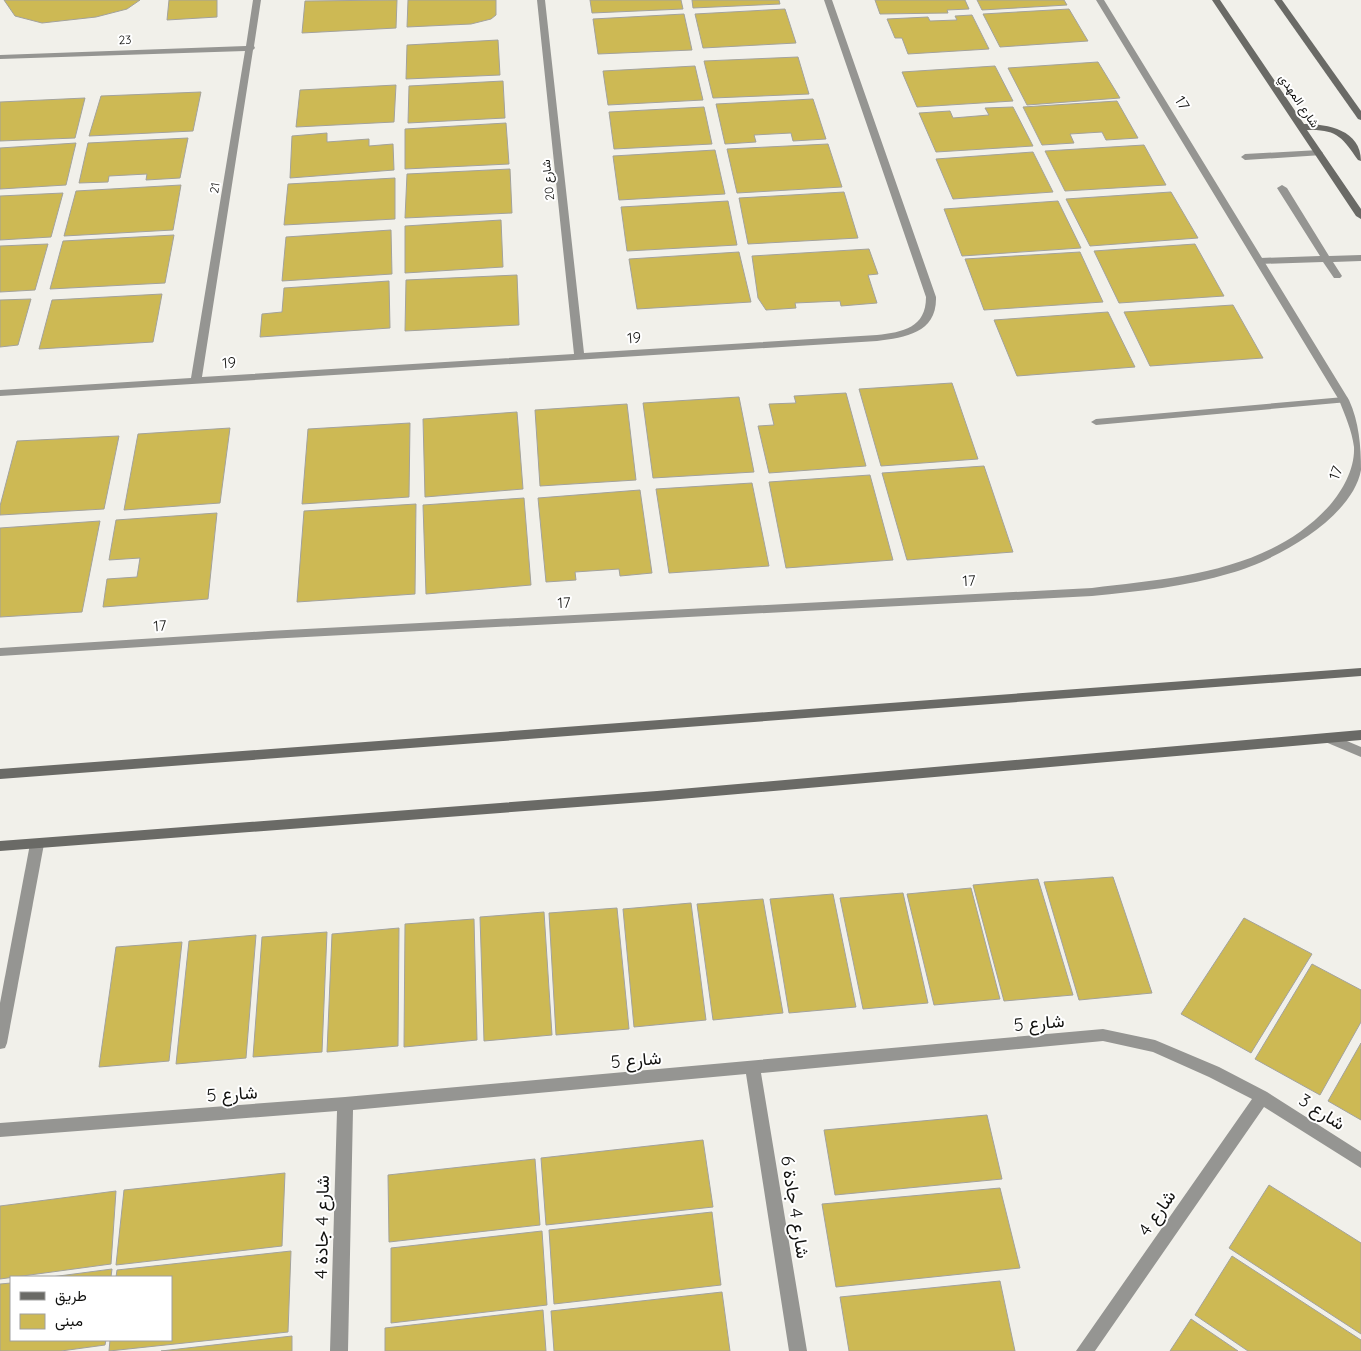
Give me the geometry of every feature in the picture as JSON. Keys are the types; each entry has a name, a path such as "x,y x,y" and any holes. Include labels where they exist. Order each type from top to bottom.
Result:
{"street":[{"name":"21","path":"196,381 251,48 257,0"},
{"name":"شارع 20","path":"541,0 578,356"},
{"name":"19","path":"0,393 878,338 897,335 915,329 927,320 932,308 931,297 828,0"},
{"name":"17","path":"0,652 268,635 1092,592 1187,580 1246,565 1294,541 1329,516 1350,486 1360,453 1353,421 1344,400 1100,0"},
{"name":"شارع المهدي","path":"1216,0 1361,216"},
{"path":"1278,0 1361,118"},
{"name":"23","path":"0,57 251,48"},
{"path":"1301,127 1327,127 1338,130 1345,135 1361,158"},
{"path":"1245,157 1319,153"},
{"path":"1282,188 1337,276"},
{"path":"1260,261 1361,258"},
{"path":"1096,422 1344,400"},
{"path":"0,774 1361,672"},
{"path":"0,846 657,796 1361,735"},
{"path":"1328,738 1361,752"},
{"path":"0,1043 37,844"},
{"name":"شارع 5","path":"0,1130 345,1104 752,1069 1103,1036 1155,1046 1214,1072 1262,1097"},
{"name":"شارع 4 جادة 6","path":"752,1069 798,1351"},
{"name":"شارع 3","path":"1262,1097 1361,1161"},
{"name":"شارع 4","path":"1085,1351 1262,1097"},
{"name":"شارع 4 جادة 4","path":"339,1351 345,1104"}],"building":[{"path":"4,0 140,0 127,9 96,17 42,23 15,16"},
{"path":"169,0 217,0 217,17 167,20"},
{"path":"397,0 396,28 302,33 305,1"},
{"path":"408,0 496,0 496,15 491,19 471,24 407,27"},
{"path":"590,0 681,0 683,9 592,13"},
{"path":"692,0 779,0 780,4 693,8"},
{"path":"875,0 965,0 969,9 947,10 948,13 880,14"},
{"path":"977,0 1064,0 1067,5 982,10"},
{"path":"785,9 796,43 703,48 695,14"},
{"path":"1069,9 1088,41 1000,47 983,14"},
{"path":"684,14 692,50 598,54 593,19"},
{"path":"972,15 989,49 908,54 902,38 895,38 887,19 928,17 930,21 957,20 955,16"},
{"path":"498,40 500,75 406,79 407,45"},
{"path":"798,57 809,94 713,98 704,61"},
{"path":"1098,62 1120,98 1027,105 1008,68"},
{"path":"695,66 703,100 608,105 603,71"},
{"path":"995,66 1013,101 917,107 902,72"},
{"path":"503,81 505,118 408,123 409,86"},
{"path":"396,85 394,122 296,127 300,90"},
{"path":"201,92 193,131 89,136 101,96"},
{"path":"85,98 75,138 0,141 0,102"},
{"path":"813,99 826,139 793,141 791,133 754,135 756,142 725,144 716,104"},
{"path":"1117,101 1138,138 1106,140 1102,132 1070,134 1074,143 1042,145 1023,107"},
{"path":"704,107 712,144 614,149 609,112"},
{"path":"1013,107 1033,146 936,152 919,113 950,111 953,118 989,115 985,108"},
{"path":"506,123 509,164 405,169 405,129"},
{"path":"327,133 327,142 369,139 369,146 393,144 394,170 290,178 292,136"},
{"path":"188,138 180,178 146,180 147,174 109,176 108,182 79,183 88,143"},
{"path":"76,143 66,185 0,189 0,148"},
{"path":"828,144 842,187 737,193 727,149"},
{"path":"1144,145 1166,185 1065,191 1045,151"},
{"path":"715,150 725,194 619,200 613,156"},
{"path":"1033,152 1053,192 953,199 936,159"},
{"path":"510,169 512,213 405,218 407,174"},
{"path":"395,178 395,219 284,225 288,184"},
{"path":"181,185 173,230 64,236 76,191"},
{"path":"844,192 858,238 748,244 739,198"},
{"path":"1171,192 1198,238 1090,246 1066,199"},
{"path":"63,193 51,237 0,240 0,196"},
{"path":"728,201 737,245 627,251 621,207"},
{"path":"1058,201 1081,248 962,256 944,209"},
{"path":"501,220 503,267 405,273 405,226"},
{"path":"391,230 392,274 282,281 286,237"},
{"path":"174,235 165,283 50,289 63,241"},
{"path":"48,244 35,290 0,292 0,246"},
{"path":"1195,244 1224,296 1119,303 1094,251"},
{"path":"869,249 878,274 868,275 877,303 841,306 840,301 795,303 796,308 766,310 758,298 752,256"},
{"path":"739,252 751,302 637,309 629,259"},
{"path":"1080,252 1103,302 984,310 965,259"},
{"path":"517,275 519,325 405,331 406,280"},
{"path":"389,281 390,328 260,337 262,314 282,312 284,288"},
{"path":"162,294 153,342 39,349 52,300"},
{"path":"31,299 18,345 0,347 0,300"},
{"path":"1233,305 1263,358 1150,366 1124,312"},
{"path":"1108,312 1135,367 1017,376 994,320"},
{"path":"952,383 978,459 881,466 859,389"},
{"path":"846,393 866,466 769,473 758,426 774,425 769,404 796,403 794,396"},
{"path":"739,397 754,472 653,478 643,403"},
{"path":"627,404 636,480 540,486 535,410"},
{"path":"517,412 523,489 425,497 423,419"},
{"path":"410,423 409,497 302,504 308,429"},
{"path":"230,428 220,503 124,510 138,434"},
{"path":"119,436 104,509 0,515 0,506 17,441"},
{"path":"984,466 1013,552 907,560 882,473"},
{"path":"870,475 893,560 786,568 769,482"},
{"path":"752,483 769,566 669,573 656,489"},
{"path":"640,490 652,573 620,576 619,569 575,572 576,580 546,582 538,498"},
{"path":"524,498 531,585 426,594 423,505"},
{"path":"416,504 415,594 297,602 304,511"},
{"path":"217,513 208,599 103,607 107,579 137,577 140,558 109,560 116,520"},
{"path":"100,521 82,612 0,617 0,528"},
{"path":"1113,877 1152,993 1079,1000 1044,882"},
{"path":"1038,879 1073,995 1004,1001 973,885"},
{"path":"971,888 1000,999 934,1005 907,894"},
{"path":"903,893 928,1003 863,1009 840,898"},
{"path":"833,894 856,1007 789,1013 770,899"},
{"path":"763,899 783,1013 713,1020 697,904"},
{"path":"691,903 706,1020 634,1027 623,909"},
{"path":"617,908 629,1029 556,1035 549,913"},
{"path":"544,912 552,1035 484,1041 480,917"},
{"path":"1244,918 1312,954 1251,1053 1181,1014"},
{"path":"474,919 477,1040 404,1047 405,924"},
{"path":"399,928 398,1046 327,1052 332,934"},
{"path":"327,932 322,1052 253,1057 262,937"},
{"path":"256,935 246,1058 176,1064 189,941"},
{"path":"182,942 169,1061 99,1067 116,947"},
{"path":"1312,964 1361,990 1361,1022 1320,1095 1255,1059"},
{"path":"1361,1043 1361,1120 1328,1101"},
{"path":"987,1115 1002,1179 835,1195 824,1130"},
{"path":"703,1140 713,1207 546,1225 541,1158"},
{"path":"535,1159 540,1225 389,1242 388,1175"},
{"path":"285,1173 282,1246 116,1265 124,1190"},
{"path":"1269,1185 1361,1243 1361,1334 1229,1248"},
{"path":"1000,1188 1020,1268 836,1287 822,1204"},
{"path":"116,1191 111,1264 10,1276 10,1278 0,1279 0,1206"},
{"path":"712,1212 721,1285 554,1304 549,1230"},
{"path":"542,1231 547,1305 391,1323 391,1248"},
{"path":"291,1251 288,1332 109,1351 110,1341 172,1341 172,1276 116,1276 117,1270"},
{"path":"1232,1256 1361,1340 1361,1351 1248,1351 1195,1315"},
{"path":"112,1269 111,1276 59,1276"},
{"path":"1000,1281 1015,1351 849,1351 840,1297"},
{"path":"10,1283 10,1341 106,1341 105,1345 61,1351 0,1351 0,1284"},
{"path":"722,1292 730,1351 554,1351 551,1311"},
{"path":"543,1310 546,1351 385,1351 385,1328"},
{"path":"1191,1319 1238,1351 1170,1351"},
{"path":"292,1336 292,1351 161,1351"}]}
